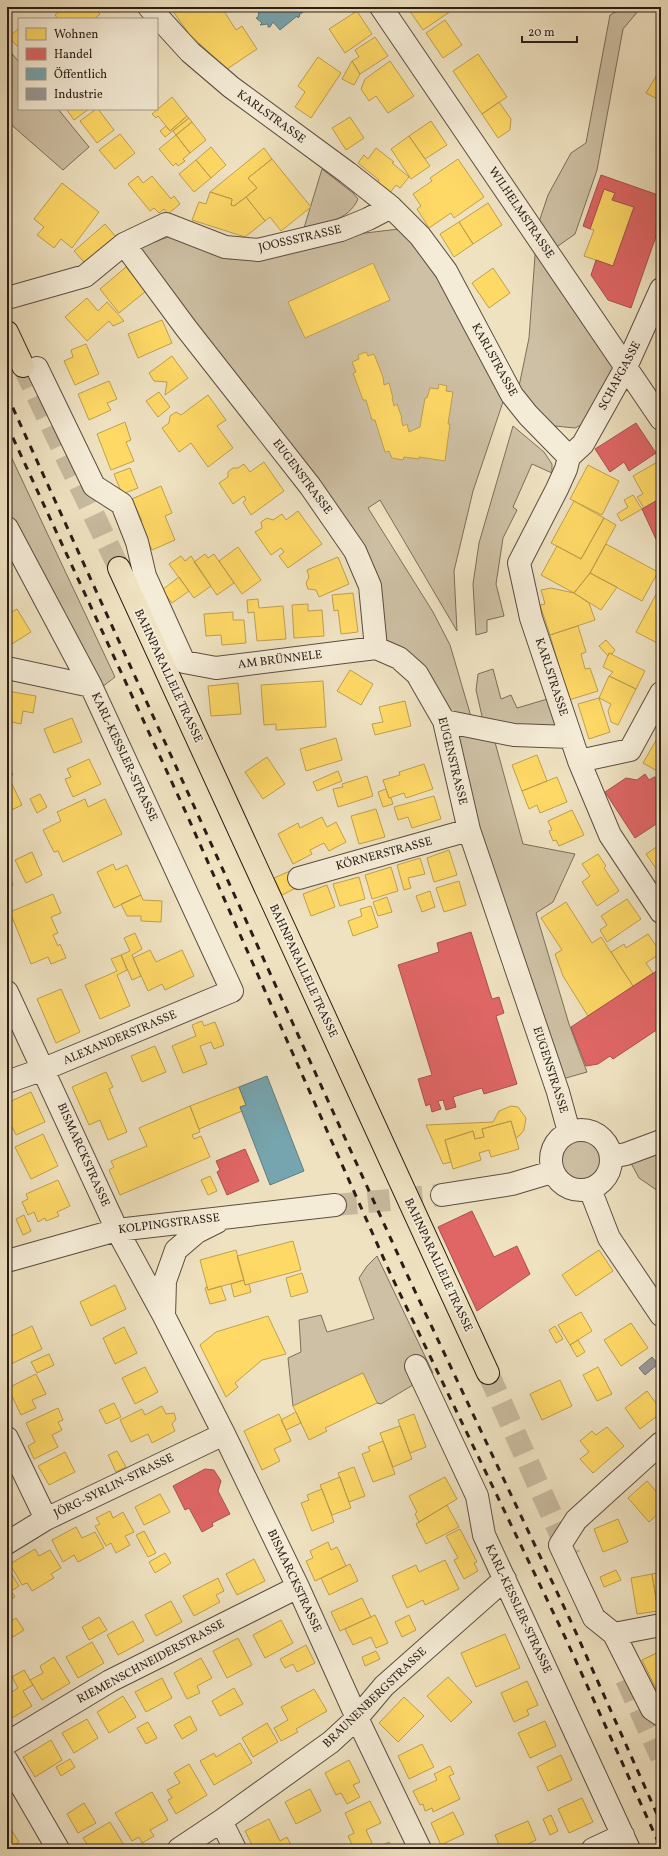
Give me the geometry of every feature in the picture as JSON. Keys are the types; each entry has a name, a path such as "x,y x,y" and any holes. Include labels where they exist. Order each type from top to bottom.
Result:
{"main road":[{"path":"7,332 30,367"},
{"name":"BAHNPARALLELE TRASSE","path":"118,568 488,1373"}],"street":[{"name":"KARLSTRASSE","path":"148,7 190,52 231,87 348,173 391,207 420,236 446,272 512,395 528,415 569,457 566,469 519,563 531,618 579,761 610,835 661,912"},
{"name":"WILHELMSTRASSE","path":"381,7 661,419"},
{"name":"JOOSSSTRASSE","path":"11,296 85,276 124,244 166,224 225,247 258,250 341,230 368,219 391,207"},
{"name":"EUGENSTRASSE","path":"124,244 186,328 310,486 355,551 370,586 376,648 399,658 417,674 444,721 469,830 558,1092 569,1132"},
{"name":"SCHAFGASSE","path":"569,457 583,444 626,367 661,289"},
{"name":"AM BRÜNNELE","path":"30,367 94,486 122,504 137,542 145,576 184,662 216,668 376,648"},
{"name":"KARL-KESSLER-STRASSE","path":"7,528 91,686 232,991"},
{"path":"7,668 91,686"},
{"path":"579,761 630,750 661,693"},
{"path":"444,721 514,736 570,737"},
{"name":"KÖRNERSTRASSE","path":"299,878 469,830"},
{"name":"ALEXANDERSTRASSE","path":"7,1082 44,1069 232,991"},
{"name":"BISMARCKSTRASSE","path":"7,992 118,1230 224,1434 298,1587 357,1718 420,1849"},
{"path":"580,1130 591,1131 601,1137 608,1146 611,1157 610,1167 606,1177 599,1184 590,1189 578,1190 568,1188 559,1181 552,1172 550,1160 553,1148 559,1138 569,1132 580,1130"},
{"path":"611,1157 626,1154 661,1141"},
{"path":"442,1195 512,1184 552,1172"},
{"path":"590,1189 609,1238 661,1315"},
{"name":"KOLPINGSTRASSE","path":"7,1261 118,1230 335,1205"},
{"name":"BISMARCKSTRASSE","path":"164,1316 165,1281 176,1250 197,1232 227,1217"},
{"name":"KARL-KESSLER-STRASSE","path":"416,1366 476,1496 484,1535 626,1842"},
{"name":"JÖRG-SYRLIN-STRASSE","path":"7,1543 46,1518 224,1434"},
{"path":"7,1438 46,1518"},
{"path":"661,1443 576,1520 560,1545 594,1618 614,1634 652,1709 661,1715"},
{"name":"BRAUNENBERGSTRASSE","path":"179,1849 221,1821 331,1742 357,1718 384,1686 504,1579"},
{"name":"RIEMENSCHNEIDERSTRASSE","path":"7,1743 110,1681 298,1587"},
{"path":"614,1634 661,1625"},
{"path":"7,1761 58,1849"},
{"path":"221,1821 235,1849"},
{"path":"593,1849 626,1842"}],"shaded area":[{"path":"623,8 639,10 623,29 597,170 575,234 551,251 537,228 548,195 571,153 586,143 610,15"},
{"path":"7,48 18,61 18,110 59,110 89,147 63,170 7,121"},
{"path":"322,169 353,193 358,199 354,206 342,217 304,228"},
{"path":"399,229 436,270 505,396 473,491 454,571 457,631 380,500 368,508 433,612 450,645 472,720 447,715 382,642 377,585 140,248 170,236 230,259 304,247 365,233"},
{"path":"536,242 621,367 587,422 575,428 555,426 518,391 529,338"},
{"path":"513,426 544,452 552,464 552,473 532,464 513,507 517,510 503,538 496,584 504,616 487,620 487,632 476,635 473,584 479,543"},
{"path":"7,448 115,677 97,691 7,520"},
{"path":"493,669 501,699 511,695 517,708 551,698 563,733 484,725 476,690 478,674"},
{"path":"449,725 493,735 523,844 575,854 553,902 536,913 569,1024 587,1072 559,1080 501,912"},
{"path":"580,1135 589,1137 598,1142 603,1151 605,1160 603,1169 598,1178 589,1183 580,1185 571,1183 562,1178 557,1169 555,1160 557,1151 562,1142 571,1137"},
{"path":"661,1147 661,1193 639,1178 626,1154"},
{"path":"377,1256 433,1373 381,1404 377,1403 363,1373 293,1406 288,1358 301,1352 299,1320 321,1315 327,1332 374,1319 359,1278 367,1266"}],"building: Wohnen":[{"path":"64,7 94,7 100,14 95,18 57,18 55,15"},
{"path":"170,7 223,7 222,8 236,30 242,26 257,49 227,69 189,34"},
{"path":"407,7 448,7 451,11 423,30"},
{"path":"357,11 372,34 345,53 329,29"},
{"path":"445,20 462,45 443,58 426,33"},
{"path":"18,29 17,46 9,37"},
{"path":"375,37 388,56 360,74 352,61 359,57 355,50"},
{"path":"478,54 507,97 482,114 453,71"},
{"path":"318,57 341,73 311,118 295,107 305,92 298,86"},
{"path":"352,61 360,74 354,85 342,79"},
{"path":"390,61 414,96 388,113 376,96 369,101 361,89 365,79"},
{"path":"661,68 661,101 646,93"},
{"path":"172,97 187,116 170,131 158,116 156,118 152,114"},
{"path":"499,102 511,119 510,130 498,138 482,114"},
{"path":"67,110 88,110 74,120"},
{"path":"95,110 99,110 114,130 97,143 80,121"},
{"path":"187,116 189,118 165,137 160,131 166,126 170,131"},
{"path":"350,117 364,138 346,150 332,128"},
{"path":"189,118 192,122 176,135 173,131"},
{"path":"431,121 447,145 425,159 409,136"},
{"path":"192,122 206,140 190,153 176,135"},
{"path":"120,134 135,153 115,169 99,150"},
{"path":"176,135 190,153 183,159 185,161 178,166 176,163 173,166 159,149"},
{"path":"409,136 430,166 411,179 391,149"},
{"path":"211,147 226,165 211,178 196,160"},
{"path":"264,148 272,159 248,178 257,188 246,197 234,206 231,205 232,199 210,192"},
{"path":"376,148 394,162 392,163 409,177 400,188 396,185 389,194 376,184 379,180 358,163 364,155 368,159"},
{"path":"272,159 311,207 281,231 270,217 265,221 246,197 257,188 248,178"},
{"path":"458,159 484,197 454,218 451,213 429,228 417,209 421,206 413,194 432,181 430,178"},
{"path":"196,160 211,178 194,192 179,174"},
{"path":"138,176 143,183 152,176 171,199 174,196 180,204 168,214 164,209 159,213 154,208 150,211 128,184"},
{"path":"62,183 99,212 72,248 61,239 54,248 37,235 44,227 34,219"},
{"path":"604,189 615,193 612,200 634,207 613,266 584,256 594,230 590,229"},
{"path":"210,192 232,199 231,205 234,206 246,197 265,221 245,237 192,220 199,202 206,204"},
{"path":"488,203 502,225 473,244 459,222"},
{"path":"459,222 473,244 454,257 440,234"},
{"path":"105,224 116,237 85,263 74,251"},
{"path":"373,263 390,300 305,338 288,302"},
{"path":"126,267 146,291 119,313 100,289"},
{"path":"493,268 510,293 489,308 472,283"},
{"path":"87,298 98,311 107,302 124,321 113,326 109,321 87,341 65,317"},
{"path":"162,320 172,343 138,358 128,334"},
{"path":"86,344 99,374 75,385 64,361 73,357 71,350"},
{"path":"366,352 368,356 374,354 383,377 384,385 389,383 394,406 397,404 403,426 407,424 409,432 420,427 425,398 427,398 430,388 438,389 439,384 447,386 446,391 453,392 448,424 450,424 445,461 419,457 419,459 404,457 403,460 392,458 389,451 385,452 375,420 372,420 366,400 363,400 353,373 356,372 352,362 359,359 358,355"},
{"path":"172,356 188,378 165,395 167,382 154,381 149,373"},
{"path":"109,381 117,399 107,403 111,410 89,420 78,394"},
{"path":"159,392 170,407 158,417 146,401"},
{"path":"208,395 226,420 217,426 233,448 208,467 191,443 179,452 162,428 169,423 170,416 176,412 181,415"},
{"path":"125,422 131,440 126,442 134,461 111,470 97,434"},
{"path":"661,460 661,498 644,508 637,497 643,494 633,476"},
{"path":"264,462 284,491 251,515 243,502 246,500 244,496 233,504 219,483 228,477 228,472 233,468 238,468 244,464 250,472"},
{"path":"588,465 619,481 602,515 570,499"},
{"path":"130,468 138,488 122,494 114,474"},
{"path":"161,486 172,513 165,516 175,540 152,550 144,532 137,523 142,521 132,499"},
{"path":"633,495 642,509 621,521 617,514 628,507 624,500"},
{"path":"574,501 604,518 581,559 551,543"},
{"path":"298,511 322,544 288,568 279,556 284,552 281,548 271,555 255,532 262,528 261,522 267,518 273,520 282,514 286,520"},
{"path":"604,518 616,525 590,573 574,593 541,575 557,546 581,559"},
{"path":"606,544 658,572 642,601 590,573"},
{"path":"238,547 261,580 242,594 219,561"},
{"path":"205,554 208,558 214,554 234,583 217,595 194,562"},
{"path":"181,556 185,561 191,556 211,586 194,598 169,564"},
{"path":"338,557 349,584 319,597 316,590 308,589 306,583 309,577 307,570"},
{"path":"590,573 617,587 601,610 574,593"},
{"path":"179,577 189,591 172,603 162,590"},
{"path":"661,585 661,645 636,632"},
{"path":"551,588 574,593 589,603 595,620 550,635 540,605 545,604 541,590"},
{"path":"353,593 358,632 341,634 338,610 334,611 332,595"},
{"path":"258,599 259,608 283,606 286,639 257,641 254,612 248,613 247,600"},
{"path":"308,604 308,611 322,610 324,636 294,638 292,605"},
{"path":"17,609 31,632 7,647 7,615"},
{"path":"233,612 233,620 244,620 246,643 222,645 221,635 206,636 204,614"},
{"path":"578,626 586,652 581,654 585,669 590,668 598,691 569,700 550,635"},
{"path":"606,640 615,650 612,654 609,653 608,656 599,646"},
{"path":"609,653 645,671 636,689 609,676 613,672 603,667"},
{"path":"350,670 373,684 361,705 337,691"},
{"path":"609,676 636,689 618,725 611,722 608,711 611,704 599,698"},
{"path":"323,681 326,727 276,730 276,724 264,725 261,685"},
{"path":"238,683 241,714 211,716 208,686"},
{"path":"7,691 36,696 33,713 23,711 21,724 7,721"},
{"path":"599,698 610,732 589,739 578,704"},
{"path":"405,701 411,726 375,735 372,724 383,722 379,707"},
{"path":"72,718 82,742 54,753 44,729"},
{"path":"661,732 661,773 643,763"},
{"path":"336,738 342,760 306,771 300,749"},
{"path":"537,755 547,781 522,791 512,765"},
{"path":"267,757 285,784 263,799 245,772"},
{"path":"89,759 101,784 73,797 65,779 71,777 67,769"},
{"path":"7,761 13,775 7,777"},
{"path":"424,764 433,789 406,798 404,793 389,798 383,780 400,775 399,772"},
{"path":"338,771 342,781 317,791 313,782"},
{"path":"367,776 373,796 338,807 333,789 343,787 342,784"},
{"path":"557,777 567,802 540,813 537,805 529,809 522,791"},
{"path":"11,782 22,805 7,812 7,784"},
{"path":"386,789 393,804 383,807 378,792"},
{"path":"40,794 47,807 37,813 30,799"},
{"path":"434,796 441,819 412,828 408,817 398,820 394,807"},
{"path":"85,799 88,807 105,799 122,834 63,862 58,851 54,852 43,830 61,821 57,812"},
{"path":"376,809 385,837 359,844 351,816"},
{"path":"572,810 584,835 559,846 556,840 553,841 549,831 552,830 548,821"},
{"path":"322,817 327,827 336,822 346,842 329,851 324,843 310,850 312,854 293,864 278,834 298,823 300,828"},
{"path":"661,844 661,876 646,854"},
{"path":"449,850 457,875 434,882 427,858"},
{"path":"32,852 42,875 26,883 15,860"},
{"path":"598,854 606,866 604,868 619,891 597,906 582,882 590,876 582,864"},
{"path":"420,858 425,874 408,878 411,888 404,890 397,865"},
{"path":"113,864 116,870 127,865 141,895 114,908 97,872"},
{"path":"391,867 398,891 372,899 365,875"},
{"path":"290,871 298,887 282,895 274,878"},
{"path":"7,873 13,885 7,888"},
{"path":"359,877 365,899 340,906 333,884"},
{"path":"459,881 466,905 444,912 436,888"},
{"path":"327,885 335,907 311,916 303,894"},
{"path":"430,891 435,907 422,912 416,896"},
{"path":"53,894 61,913 51,917 58,933 53,935 58,946 60,944 66,958 51,964 48,957 31,964 10,912"},
{"path":"141,895 143,900 162,901 161,922 141,921 141,916 127,916 121,904"},
{"path":"387,897 392,912 378,916 373,902"},
{"path":"627,899 641,919 607,942 600,930 607,925 601,916"},
{"path":"566,902 592,943 601,937 633,986 588,1016 563,976 555,954 562,950 541,918"},
{"path":"371,906 378,927 353,936 348,921 362,916 360,909"},
{"path":"135,933 142,949 132,955 141,976 132,980 121,955 130,951 124,938"},
{"path":"648,934 661,953 646,963 653,973 633,986 611,952 624,944 626,948"},
{"path":"150,950 156,962 182,950 194,976 165,990 162,984 148,991 133,958"},
{"path":"121,955 127,970 117,975 130,1006 100,1019 85,985 117,971 111,959"},
{"path":"61,989 80,1032 56,1043 37,999"},
{"path":"202,1021 204,1026 215,1022 224,1045 214,1049 211,1042 200,1046 207,1064 183,1073 172,1046 196,1036 192,1025"},
{"path":"155,1046 166,1072 142,1082 131,1056"},
{"path":"106,1072 113,1087 109,1089 127,1132 108,1140 100,1120 89,1125 72,1087"},
{"path":"239,1087 246,1105 240,1107 242,1111 199,1129 190,1106"},
{"path":"31,1092 45,1122 16,1135 7,1116 7,1103"},
{"path":"190,1106 200,1132 192,1135 194,1139 201,1136 210,1157 120,1195 109,1170 114,1167 111,1161 147,1146 139,1128"},
{"path":"511,1106 518,1107 526,1118 524,1130 520,1135 516,1138 511,1121 482,1129 484,1137 475,1139 473,1131 445,1140 451,1162 443,1164 426,1125 493,1122 499,1111"},
{"path":"511,1121 519,1149 491,1157 489,1150 479,1153 481,1160 453,1169 445,1140 473,1131 475,1139 484,1137 482,1129"},
{"path":"43,1134 58,1166 31,1179 15,1147"},
{"path":"210,1176 217,1191 208,1195 201,1180"},
{"path":"58,1180 70,1206 57,1212 59,1216 46,1221 45,1218 38,1222 34,1212 28,1215 22,1202 28,1199 26,1194"},
{"path":"24,1215 31,1231 23,1235 16,1219"},
{"path":"293,1241 301,1270 245,1285 237,1256"},
{"path":"236,1250 244,1280 208,1290 200,1260"},
{"path":"599,1250 613,1271 576,1296 562,1275"},
{"path":"302,1273 308,1292 291,1297 286,1278"},
{"path":"244,1280 245,1285 249,1284 251,1292 234,1297 231,1284"},
{"path":"115,1285 126,1309 91,1326 80,1302"},
{"path":"221,1286 226,1300 210,1304 205,1288 207,1287 208,1290"},
{"path":"581,1312 592,1331 570,1345 558,1325"},
{"path":"268,1316 286,1354 262,1360 235,1383 238,1387 226,1397 200,1345 216,1332"},
{"path":"631,1323 648,1348 621,1366 604,1340"},
{"path":"32,1326 42,1349 9,1365 7,1361 7,1338"},
{"path":"555,1326 563,1339 556,1343 549,1330"},
{"path":"124,1327 137,1353 115,1364 103,1338"},
{"path":"578,1340 585,1352 577,1357 570,1345"},
{"path":"49,1354 54,1365 37,1373 31,1362"},
{"path":"145,1367 158,1392 135,1404 122,1378"},
{"path":"598,1367 612,1394 597,1401 583,1375"},
{"path":"363,1373 377,1403 325,1428 327,1431 309,1440 293,1406"},
{"path":"36,1374 46,1394 32,1400 36,1408 21,1415 8,1388"},
{"path":"560,1380 572,1406 542,1420 530,1394"},
{"path":"647,1391 661,1410 661,1413 640,1429 625,1408"},
{"path":"114,1403 121,1417 106,1424 99,1410"},
{"path":"162,1406 166,1414 174,1413 176,1419 172,1424 175,1431 152,1443 148,1434 131,1442 120,1420 142,1409 145,1415"},
{"path":"58,1408 63,1420 58,1422 62,1430 52,1435 58,1447 34,1459 28,1446 35,1442 26,1423"},
{"path":"296,1412 301,1423 286,1430 281,1420"},
{"path":"279,1414 291,1441 274,1449 280,1461 262,1470 244,1431"},
{"path":"414,1414 426,1447 410,1453 398,1420"},
{"path":"400,1426 412,1459 393,1467 380,1433"},
{"path":"607,1427 624,1446 593,1473 580,1459 589,1452 580,1441 592,1431 596,1435"},
{"path":"383,1441 395,1474 373,1482 362,1454 370,1451 368,1447"},
{"path":"117,1451 126,1467 116,1472 108,1455"},
{"path":"65,1452 75,1472 49,1485 38,1466"},
{"path":"354,1467 365,1496 349,1502 338,1473"},
{"path":"340,1477 351,1508 332,1515 320,1485"},
{"path":"445,1477 457,1499 419,1522 415,1514 417,1512 409,1496"},
{"path":"647,1481 661,1497 661,1511 649,1522 628,1498"},
{"path":"322,1489 334,1522 312,1531 301,1503 309,1500 307,1495"},
{"path":"160,1494 170,1512 144,1525 135,1507"},
{"path":"447,1505 459,1527 426,1544 416,1524"},
{"path":"110,1511 113,1518 123,1512 134,1532 125,1536 130,1545 116,1553 111,1543 106,1546 95,1526 100,1524 96,1518"},
{"path":"618,1519 628,1542 603,1552 594,1529"},
{"path":"76,1527 82,1538 95,1532 104,1548 78,1562 74,1555 63,1562 52,1540"},
{"path":"460,1529 477,1562 474,1563 478,1571 464,1579 454,1560 458,1558 446,1536"},
{"path":"144,1531 156,1553 148,1557 136,1535"},
{"path":"328,1542 331,1550 337,1547 346,1566 315,1581 306,1561 313,1558 310,1551"},
{"path":"35,1549 39,1556 50,1550 61,1568 51,1574 54,1578 32,1591 27,1583 22,1585 10,1564"},
{"path":"165,1553 171,1563 155,1573 149,1562"},
{"path":"254,1559 265,1581 237,1595 226,1574"},
{"path":"445,1560 459,1589 425,1605 423,1600 407,1608 392,1576 416,1565 419,1572"},
{"path":"350,1564 358,1581 329,1595 321,1578"},
{"path":"9,1570 19,1586 11,1591 15,1597 7,1601 7,1572"},
{"path":"616,1570 621,1580 604,1587 600,1577"},
{"path":"661,1572 661,1610 658,1611 652,1574"},
{"path":"652,1574 658,1611 637,1614 631,1578"},
{"path":"218,1578 224,1591 216,1595 220,1602 194,1616 183,1596"},
{"path":"362,1598 371,1617 340,1631 331,1612"},
{"path":"171,1601 182,1622 156,1636 145,1615"},
{"path":"375,1615 388,1643 376,1648 371,1637 353,1645 345,1629"},
{"path":"409,1615 416,1630 402,1637 395,1622"},
{"path":"99,1617 107,1630 89,1640 82,1627"},
{"path":"16,1618 24,1630 13,1637 7,1627 7,1624"},
{"path":"281,1620 293,1643 265,1658 253,1635"},
{"path":"133,1621 144,1641 118,1655 107,1635"},
{"path":"505,1634 520,1668 476,1687 461,1653"},
{"path":"238,1638 252,1665 227,1678 213,1651"},
{"path":"92,1642 104,1663 78,1678 66,1657"},
{"path":"306,1645 315,1663 297,1672 293,1664 285,1668 280,1659"},
{"path":"376,1651 380,1659 365,1666 362,1657"},
{"path":"661,1651 661,1699 642,1660"},
{"path":"54,1657 70,1683 42,1700 30,1680 43,1673 40,1666"},
{"path":"201,1658 212,1678 197,1686 200,1693 187,1699 174,1673"},
{"path":"24,1670 33,1685 23,1691 32,1706 7,1721 7,1691 9,1694 18,1688 12,1677"},
{"path":"448,1677 472,1702 451,1722 427,1696"},
{"path":"162,1678 172,1698 146,1712 135,1692"},
{"path":"527,1681 538,1705 527,1710 529,1715 514,1722 501,1693"},
{"path":"234,1688 243,1704 220,1716 212,1701"},
{"path":"314,1689 327,1711 296,1729 298,1732 281,1741 274,1728 288,1720 281,1707"},
{"path":"123,1696 136,1717 109,1733 97,1712"},
{"path":"404,1697 424,1716 398,1742 379,1723"},
{"path":"190,1716 197,1730 182,1739 174,1725"},
{"path":"87,1719 98,1738 74,1753 62,1733"},
{"path":"545,1721 556,1746 530,1758 518,1733"},
{"path":"148,1722 157,1738 146,1744 137,1728"},
{"path":"267,1723 278,1742 253,1757 242,1738"},
{"path":"51,1740 62,1760 35,1777 23,1757"},
{"path":"240,1743 252,1763 214,1785 200,1761 214,1753 216,1757"},
{"path":"422,1744 434,1767 409,1779 398,1756"},
{"path":"561,1755 572,1780 548,1791 537,1767"},
{"path":"70,1759 75,1767 61,1776 56,1767"},
{"path":"349,1760 360,1782 353,1785 360,1797 347,1804 341,1793 336,1795 325,1773"},
{"path":"189,1764 207,1795 176,1814 168,1800 172,1798 167,1790 180,1783 174,1773"},
{"path":"450,1766 454,1774 449,1776 460,1799 433,1812 432,1808 425,1811 423,1804 420,1805 413,1791 437,1780 434,1774"},
{"path":"310,1789 321,1811 296,1824 285,1802"},
{"path":"152,1792 168,1820 150,1830 154,1836 142,1843 139,1837 132,1841 115,1813"},
{"path":"582,1798 593,1822 569,1833 558,1809"},
{"path":"370,1801 381,1823 366,1830 372,1843 359,1849 354,1849 348,1836 354,1833 345,1813"},
{"path":"84,1803 96,1823 78,1833 67,1814"},
{"path":"453,1812 464,1834 441,1845 431,1823"},
{"path":"551,1815 558,1831 550,1835 543,1819"},
{"path":"269,1819 280,1841 287,1837 292,1847 288,1849 276,1849 274,1844 264,1849 254,1849 245,1831"},
{"path":"528,1821 536,1840 528,1844 530,1849 501,1849 495,1835"},
{"path":"110,1822 125,1847 122,1849 90,1849 83,1838"},
{"path":"7,1823 19,1842 7,1849"},
{"path":"389,1842 392,1849 374,1849"}],"building: Handel":[{"path":"601,175 661,196 661,222 631,308 608,300 591,275 596,260 613,266 634,207 612,200 615,193 604,189 590,229 583,226"},
{"path":"636,423 656,453 629,471 624,462 610,472 595,449"},
{"path":"661,498 661,550 642,509"},
{"path":"645,774 649,780 654,777 661,778 661,821 635,838 605,792 626,778 637,780"},
{"path":"471,932 492,999 499,997 504,1013 496,1016 517,1084 484,1094 482,1088 453,1097 456,1107 446,1110 443,1100 438,1101 441,1109 432,1112 430,1104 426,1106 418,1079 432,1075 398,965 439,952 437,943"},
{"path":"658,970 661,973 661,1027 613,1059 610,1056 598,1064 586,1066 571,1027"},
{"path":"245,1149 259,1181 227,1195 217,1172 220,1170 216,1161"},
{"path":"472,1211 494,1257 517,1246 530,1274 477,1311 438,1227"},
{"path":"205,1469 214,1470 221,1481 218,1491 230,1514 212,1523 213,1526 202,1532 189,1508 185,1510 173,1486"}],"building: Öffentlich":[{"path":"262,7 310,7 307,12 306,10 299,15 300,16 298,18 297,16 280,30 273,22 270,27 268,27 268,24 260,25 262,23 256,18 258,17 259,10 263,9"},
{"path":"267,1076 304,1171 270,1185 240,1107 246,1105 239,1087"}],"building: Industrie":[{"path":"652,1357 658,1364 645,1375 639,1368"}],"tunnel":[{"path":"23,366 119,568"},
{"path":"335,1205 442,1195"},
{"path":"488,1373 570,1556"},
{"path":"626,1679 661,1757"}],"railway":[{"path":"7,395 405,1270 573,1626 661,1823"},
{"path":"7,425 187,815 391,1275 565,1637 661,1848"}]}
